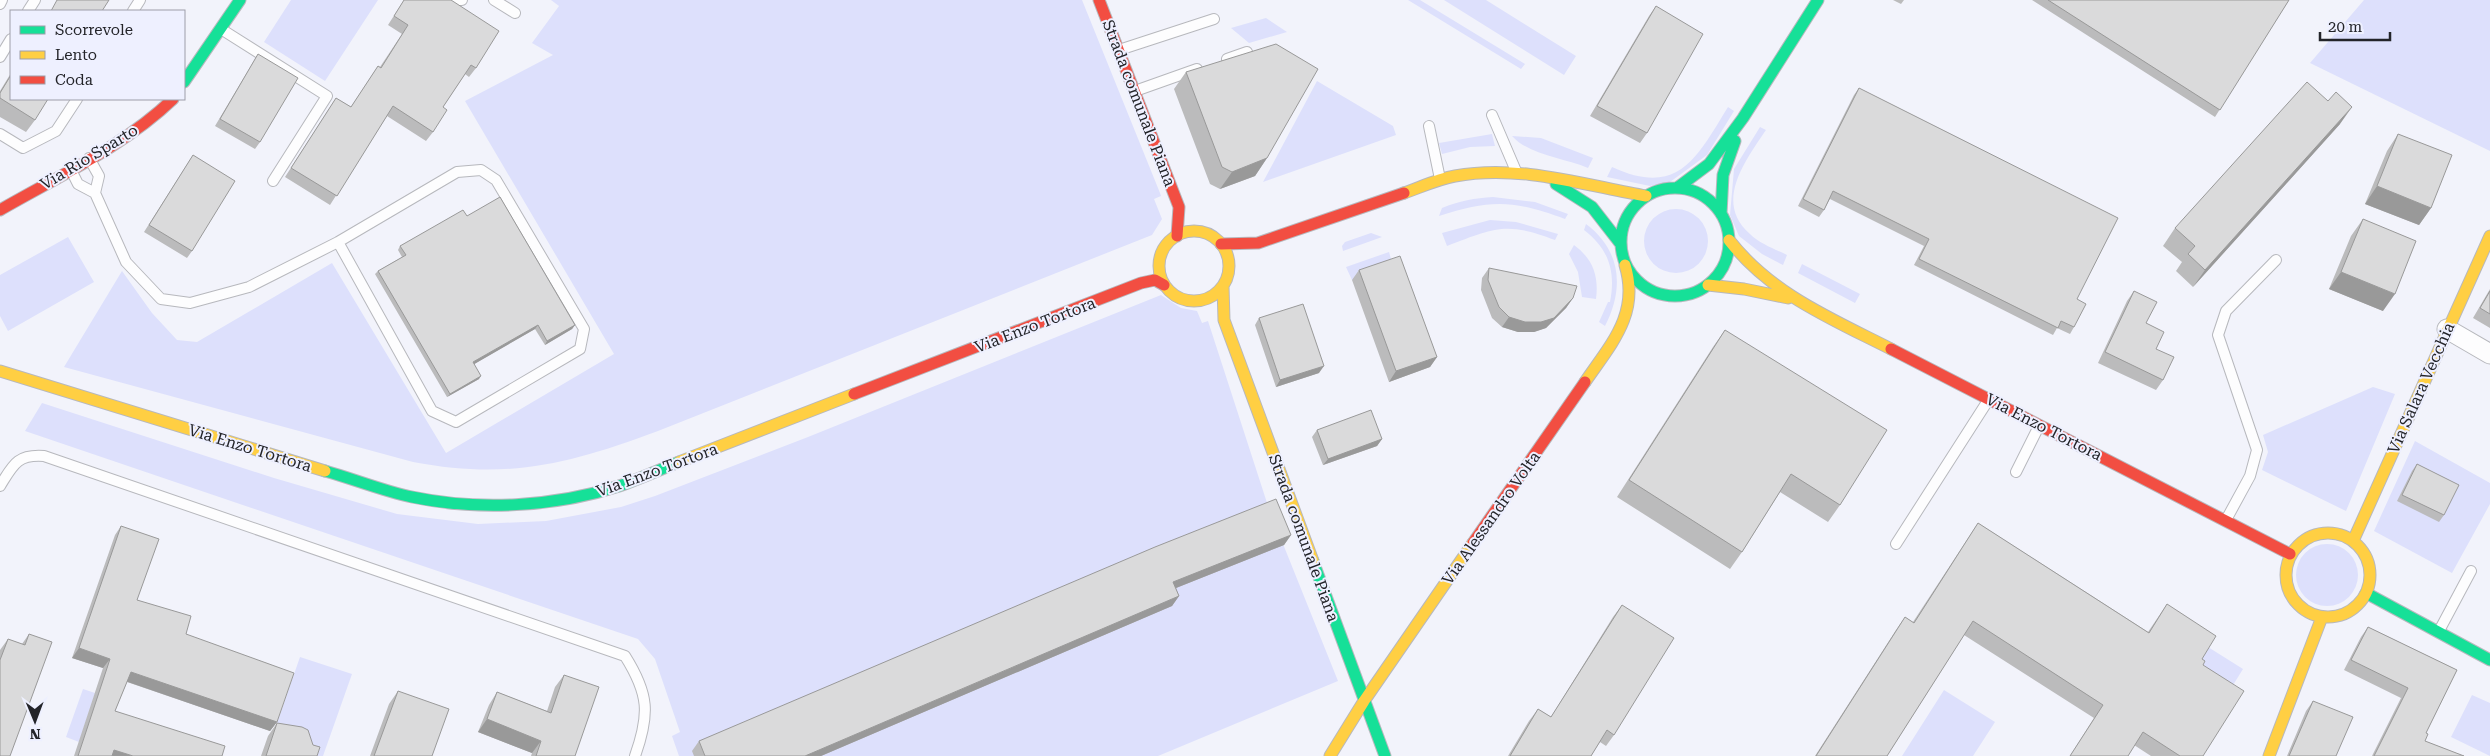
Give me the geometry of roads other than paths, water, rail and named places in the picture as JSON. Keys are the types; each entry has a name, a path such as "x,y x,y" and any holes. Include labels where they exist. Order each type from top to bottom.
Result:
{"street":[{"path":"185,81 240,0"},
{"name":"Strada comunale Piana","path":"1099,0 1178,207 1193,224 1205,233"},
{"path":"1677,188 1709,164 1744,118 1818,0"},
{"name":"Via Rio Sparto","path":"3,208 150,120 172,100"},
{"path":"1721,214 1723,175 1744,118"},
{"path":"1221,244 1258,243 1441,180 1482,172 1516,172 1646,196"},
{"path":"1546,178 1570,191 1592,207 1620,243"},
{"path":"1677,188 1702,195 1713,203 1727,226 1730,240 1727,257 1720,273 1708,285 1684,296 1657,293 1644,287 1633,277 1625,265 1620,243 1623,225 1632,208 1646,196 1661,189 1677,188"},
{"name":"Strada comunale Piana","path":"1177,236 1178,207"},
{"path":"1229,268 1225,251 1221,244 1205,233 1186,232 1177,236 1166,246 1160,260 1159,269 1164,285 1183,300 1200,301 1216,293 1223,286 1229,268 1258,243"},
{"name":"Via Salara Vecchia","path":"2353,541 2490,236"},
{"name":"Via Enzo Tortora","path":"1730,240 1746,262 1797,301 2290,554"},
{"name":"Via Enzo Tortora","path":"1126,290 1146,276 1160,260"},
{"name":"Via Alessandro Volta","path":"1330,756 1364,701 1617,335 1627,316 1631,301 1631,286 1625,265"},
{"name":"Via Enzo Tortora","path":"0,371 411,496 468,505 526,505 558,501 618,486 1152,280 1164,285"},
{"name":"Via Enzo Tortora","path":"1708,285 1744,289 1797,301"},
{"name":"Strada comunale Piana","path":"1223,286 1224,320 1385,756"},
{"path":"1656,304 1671,296"},
{"name":"Strada comunale Piana","path":"1200,301 1212,308 1224,320"},
{"name":"Via Alessandro Volta","path":"1617,335 1636,318"},
{"path":"2447,329 2490,354"},
{"path":"2331,533 2353,541 2363,552 2369,564 2370,579 2366,593 2358,604 2348,612 2335,616 2322,617 2303,609 2290,594 2286,581 2286,567 2290,554 2307,538 2319,534 2331,533"},
{"path":"2366,593 2490,660"},
{"path":"2269,756 2322,617"}],"lane":[{"path":"0,4 2,0"},
{"path":"456,0 462,0"},
{"path":"494,0 515,13"},
{"path":"1118,51 1214,19"},
{"path":"220,29 327,96 273,181"},
{"path":"0,57 10,41"},
{"path":"1134,91 1247,52"},
{"path":"0,134 23,148 56,131 76,100"},
{"path":"1492,115 1516,172"},
{"path":"1429,126 1441,180"},
{"path":"89,158 99,176 95,193 126,262 162,299 190,303 249,287 338,242 458,172 481,170 496,180 584,329 580,349 456,422 432,411 338,242"},
{"path":"70,169 78,184 95,193"},
{"path":"0,196 3,208"},
{"path":"2226,521 2250,476 2257,450 2218,335 2226,310 2276,260"},
{"path":"1896,544 1989,399"},
{"path":"2016,472 2039,425"},
{"path":"0,486 14,464 29,455 44,456 625,656 639,678 645,704 644,730 635,756"},
{"path":"2439,632 2471,571"}]}
